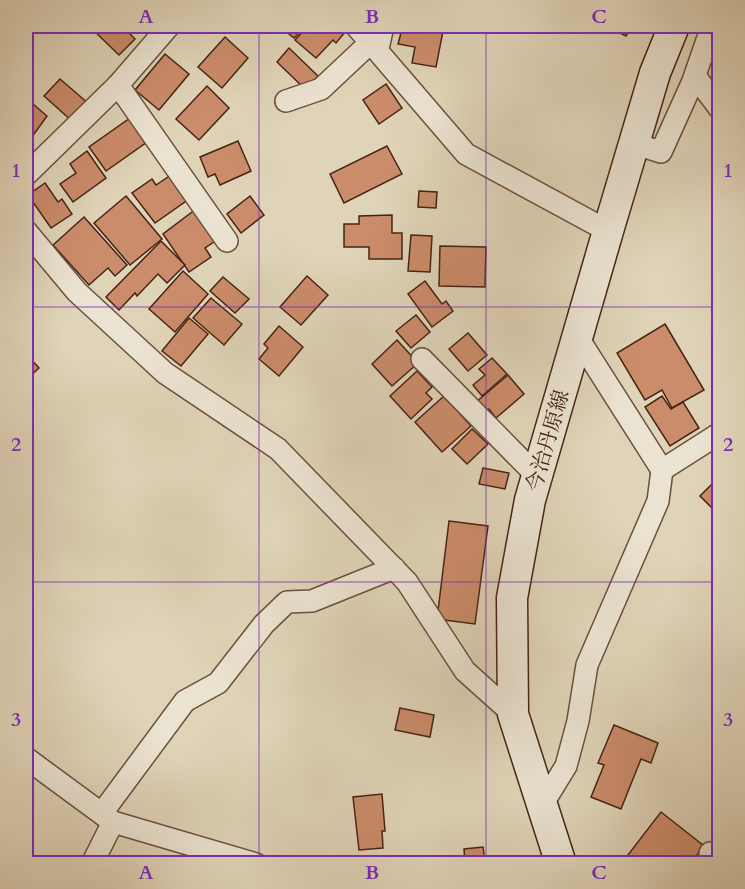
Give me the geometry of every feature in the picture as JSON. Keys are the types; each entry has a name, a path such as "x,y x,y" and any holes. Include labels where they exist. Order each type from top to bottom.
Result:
{"main road":[{"name":"今治丹原線","path":"561,864 513,714 512,598 530,500 655,73 674,26"}],"street":[{"path":"26,175 118,85 169,26"},
{"path":"356,26 377,39 466,154 608,231"},
{"path":"634,144 661,152 695,76 712,26"},
{"path":"286,101 321,89 377,39"},
{"path":"695,76 720,109"},
{"path":"118,85 227,241"},
{"path":"26,231 77,292 165,373 278,449 407,582 465,671 513,714"},
{"path":"542,805 566,766 578,721 587,665 658,501 662,470 578,338"},
{"path":"422,359 537,476"},
{"path":"662,470 720,433"},
{"path":"92,864 107,818 185,700 218,683 264,624 287,602 312,601 394,568"},
{"path":"26,758 107,818 256,864"}],"building":[{"path":"89,26 122,26 135,39 119,55"},
{"path":"279,26 306,26 294,38"},
{"path":"308,26 339,26 346,31 336,43 333,40 316,58 295,40"},
{"path":"397,26 444,26 436,67 412,63 415,47 398,44 401,33 395,32"},
{"path":"606,26 632,26 626,36"},
{"path":"225,37 248,58 222,88 198,67"},
{"path":"289,48 318,76 306,90 277,62"},
{"path":"165,54 189,74 159,110 135,90"},
{"path":"60,79 89,104 73,122 44,96"},
{"path":"386,84 402,108 379,124 363,100"},
{"path":"207,86 229,108 199,140 176,119"},
{"path":"26,98 47,116 26,145"},
{"path":"130,118 147,142 106,171 89,147"},
{"path":"238,141 251,171 220,185 215,174 208,177 200,157"},
{"path":"387,146 402,174 344,203 330,174"},
{"path":"87,151 106,178 73,202 60,184 76,173 70,164"},
{"path":"171,175 189,199 155,223 132,193 152,179 156,185"},
{"path":"45,183 58,202 62,199 72,214 51,228 28,195"},
{"path":"419,191 437,192 436,208 418,207"},
{"path":"126,196 162,239 130,265 94,223"},
{"path":"250,196 264,215 241,233 227,214"},
{"path":"196,209 217,240 205,248 211,257 189,272 163,234"},
{"path":"392,215 392,233 402,233 402,259 369,259 369,247 344,247 344,224 359,224 359,216"},
{"path":"84,217 127,265 115,276 108,268 89,285 53,245"},
{"path":"411,235 432,236 430,272 408,271"},
{"path":"161,241 185,265 167,283 158,274 137,296 135,293 119,310 106,297"},
{"path":"440,246 486,247 485,287 439,286"},
{"path":"183,271 208,294 175,332 149,309"},
{"path":"307,276 328,295 301,325 280,307"},
{"path":"223,277 249,299 235,313 210,291"},
{"path":"425,281 442,304 446,301 453,311 432,327 408,294"},
{"path":"211,298 242,324 224,345 193,318"},
{"path":"416,315 430,332 411,348 396,331"},
{"path":"189,318 208,334 181,366 162,351"},
{"path":"665,324 704,390 672,408 662,390 645,400 617,353"},
{"path":"279,326 303,347 279,376 259,359 268,348 264,344"},
{"path":"468,333 487,355 468,371 449,349"},
{"path":"397,340 418,363 392,386 372,364"},
{"path":"26,354 39,368 26,380"},
{"path":"492,358 507,374 482,396 473,385 485,375 479,369"},
{"path":"417,371 432,387 426,393 432,399 411,419 390,396"},
{"path":"508,375 524,394 496,418 489,409 484,413 475,403"},
{"path":"444,396 471,426 442,452 415,422"},
{"path":"662,396 671,409 683,402 699,428 670,446 645,407"},
{"path":"472,429 488,444 467,464 452,449"},
{"path":"483,468 509,473 505,489 479,484"},
{"path":"720,476 720,516 700,496"},
{"path":"449,521 488,526 475,624 437,619"},
{"path":"400,708 434,715 430,737 395,730"},
{"path":"614,725 658,743 651,763 641,759 621,809 591,797 604,765 598,763"},
{"path":"382,794 385,831 382,831 383,848 359,850 353,797"},
{"path":"661,812 704,846 690,864 621,864"},
{"path":"483,847 485,862 465,863 464,849"}]}
